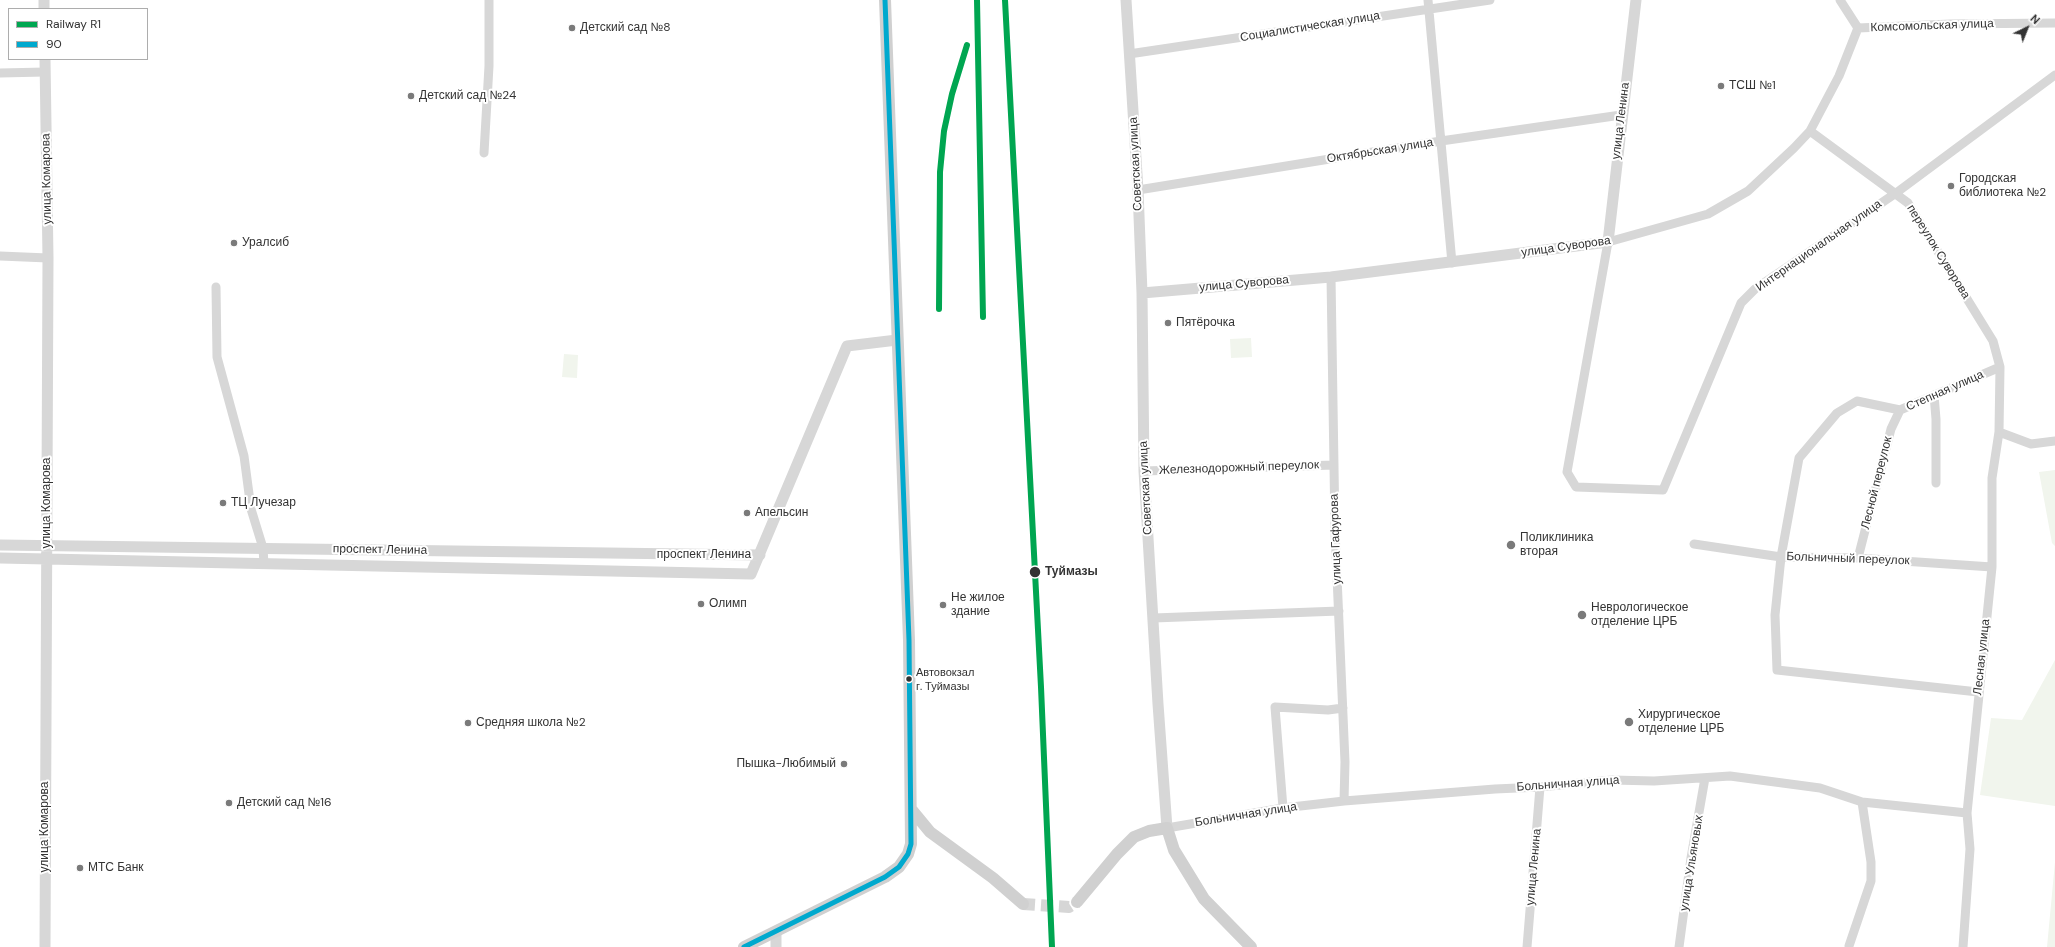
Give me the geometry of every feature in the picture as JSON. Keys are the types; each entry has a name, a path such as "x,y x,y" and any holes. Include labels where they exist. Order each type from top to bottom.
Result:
{"main road":[{"path":"744,947 885,876 899,867 908,854 912,832 909,640 885,0"},
{"path":"911,809 930,832 993,878 1023,904"},
{"path":"1077,902 1117,854 1134,837 1149,831 1168,828"},
{"name":"Советская улица","path":"1168,828 1174,850 1204,899 1251,947"}],"street":[{"path":"484,153 489,66 489,0"},
{"name":"Советская улица","path":"1126,0 1138,190 1142,293 1144,471 1158,704 1168,828"},
{"name":"Социалистическая улица","path":"1129,54 1428,4 1490,0"},
{"name":"улица Ленина","path":"1608,242 1621,115 1636,0"},
{"path":"1840,0 1858,28"},
{"path":"1428,4 1452,263"},
{"name":"Комсомольская улица","path":"1858,28 1951,24 2055,24"},
{"name":"улица Суворова","path":"1142,293 1331,277 1452,263 1608,242 1708,214 1748,190 1810,131 1839,76 1858,28"},
{"name":"улица Комарова","path":"45,60 48,258 45,947"},
{"path":"0,73 45,72"},
{"name":"Интернациональная улица","path":"1608,242 1567,472 1576,487 1663,490 1741,303 1755,289 1896,193 2055,76"},
{"name":"Октябрьская улица","path":"1138,190 1441,141 1621,115"},
{"name":"переулок Суворова","path":"1810,131 1908,203 1993,341 2000,367"},
{"path":"0,256 48,258"},
{"name":"улица Гафурова","path":"1331,277 1334,465 1344,801"},
{"path":"216,287 217,356 244,456 250,509 263,548 264,564"},
{"path":"760,555 847,346 897,340"},
{"name":"Степная улица","path":"1781,557 1799,458 1837,413 1857,400 1900,410 2000,367"},
{"name":"Лесная улица","path":"1963,947 1970,850 1967,813 1978,692 1992,567 1992,478 2000,432 2000,367"},
{"path":"1934,395 1936,419 1936,483"},
{"name":"Лесной переулок","path":"1858,558 1891,429 1900,410"},
{"path":"2000,432 2032,444 2055,441"},
{"name":"Железнодорожный переулок","path":"1144,471 1334,465"},
{"path":"1694,544 1781,557"},
{"name":"проспект Ленина","path":"0,545 760,555 751,574 0,558"},
{"name":"Больничный переулок","path":"1978,692 1777,670 1776,615 1781,557 1858,558 1992,567"},
{"path":"1154,618 1338,611"},
{"path":"1283,808 1275,707 1328,710 1342,708"},
{"name":"Больничная улица","path":"1168,828 1283,808 1344,801 1495,789 1540,787 1612,780 1654,781 1730,776 1820,788 1862,802 1967,813"},
{"name":"улица Ульяновых","path":"1679,947 1691,858 1705,778"},
{"name":"улица Ленина","path":"1527,947 1540,787"},
{"path":"1849,946 1871,881 1871,862 1862,802"},
{"path":"776,932 776,947"}],"shaded area":[{"path":"1251,338 1252,357 1231,358 1230,339"},
{"path":"564,354 578,355 577,378 562,377"},
{"path":"2055,470 2055,546 2052,543 2039,472"},
{"path":"2055,660 2055,806 1980,795 1991,718 2022,720"},
{"path":"2055,862 2055,947 2047,947"}],"tunnel":[{"path":"1023,904 1069,907 1077,902"}],"rail line":[{"name":"R1","path":"977,0 983,317"},
{"name":"R1","path":"1005,0 1041,687 1052,947"},
{"name":"R1","path":"939,309 940,172 944,131 952,94 967,45"}],"transit line":[{"name":"90","path":"744,947 885,877 899,867 908,854 911,844 909,640 885,0"}],"place":[{"name":"Детский сад №8","path":"572,28"},
{"name":"ТСШ №1","path":"1721,86"},
{"name":"Детский сад №24","path":"411,96"},
{"name":"Городская библиотека №2","path":"1951,186"},
{"name":"Уралсиб","path":"234,243"},
{"name":"Пятёрочка","path":"1168,323"},
{"name":"ТЦ Лучезар","path":"223,503"},
{"name":"Апельсин","path":"747,513"},
{"name":"Поликлиника вторая","path":"1511,545"},
{"name":"Туймазы","path":"1035,572"},
{"name":"Олимп","path":"701,604"},
{"name":"Не жилое здание","path":"943,605"},
{"name":"Неврологическое отделение ЦРБ","path":"1582,615"},
{"name":"Автовокзал г. Туймазы","path":"909,679"},
{"name":"Хирургическое отделение ЦРБ","path":"1629,722"},
{"name":"Средняя школа №2","path":"468,723"},
{"name":"Пышка-Любимый","path":"844,764"},
{"name":"Детский сад №16","path":"229,803"},
{"name":"МТС Банк","path":"80,868"}]}
